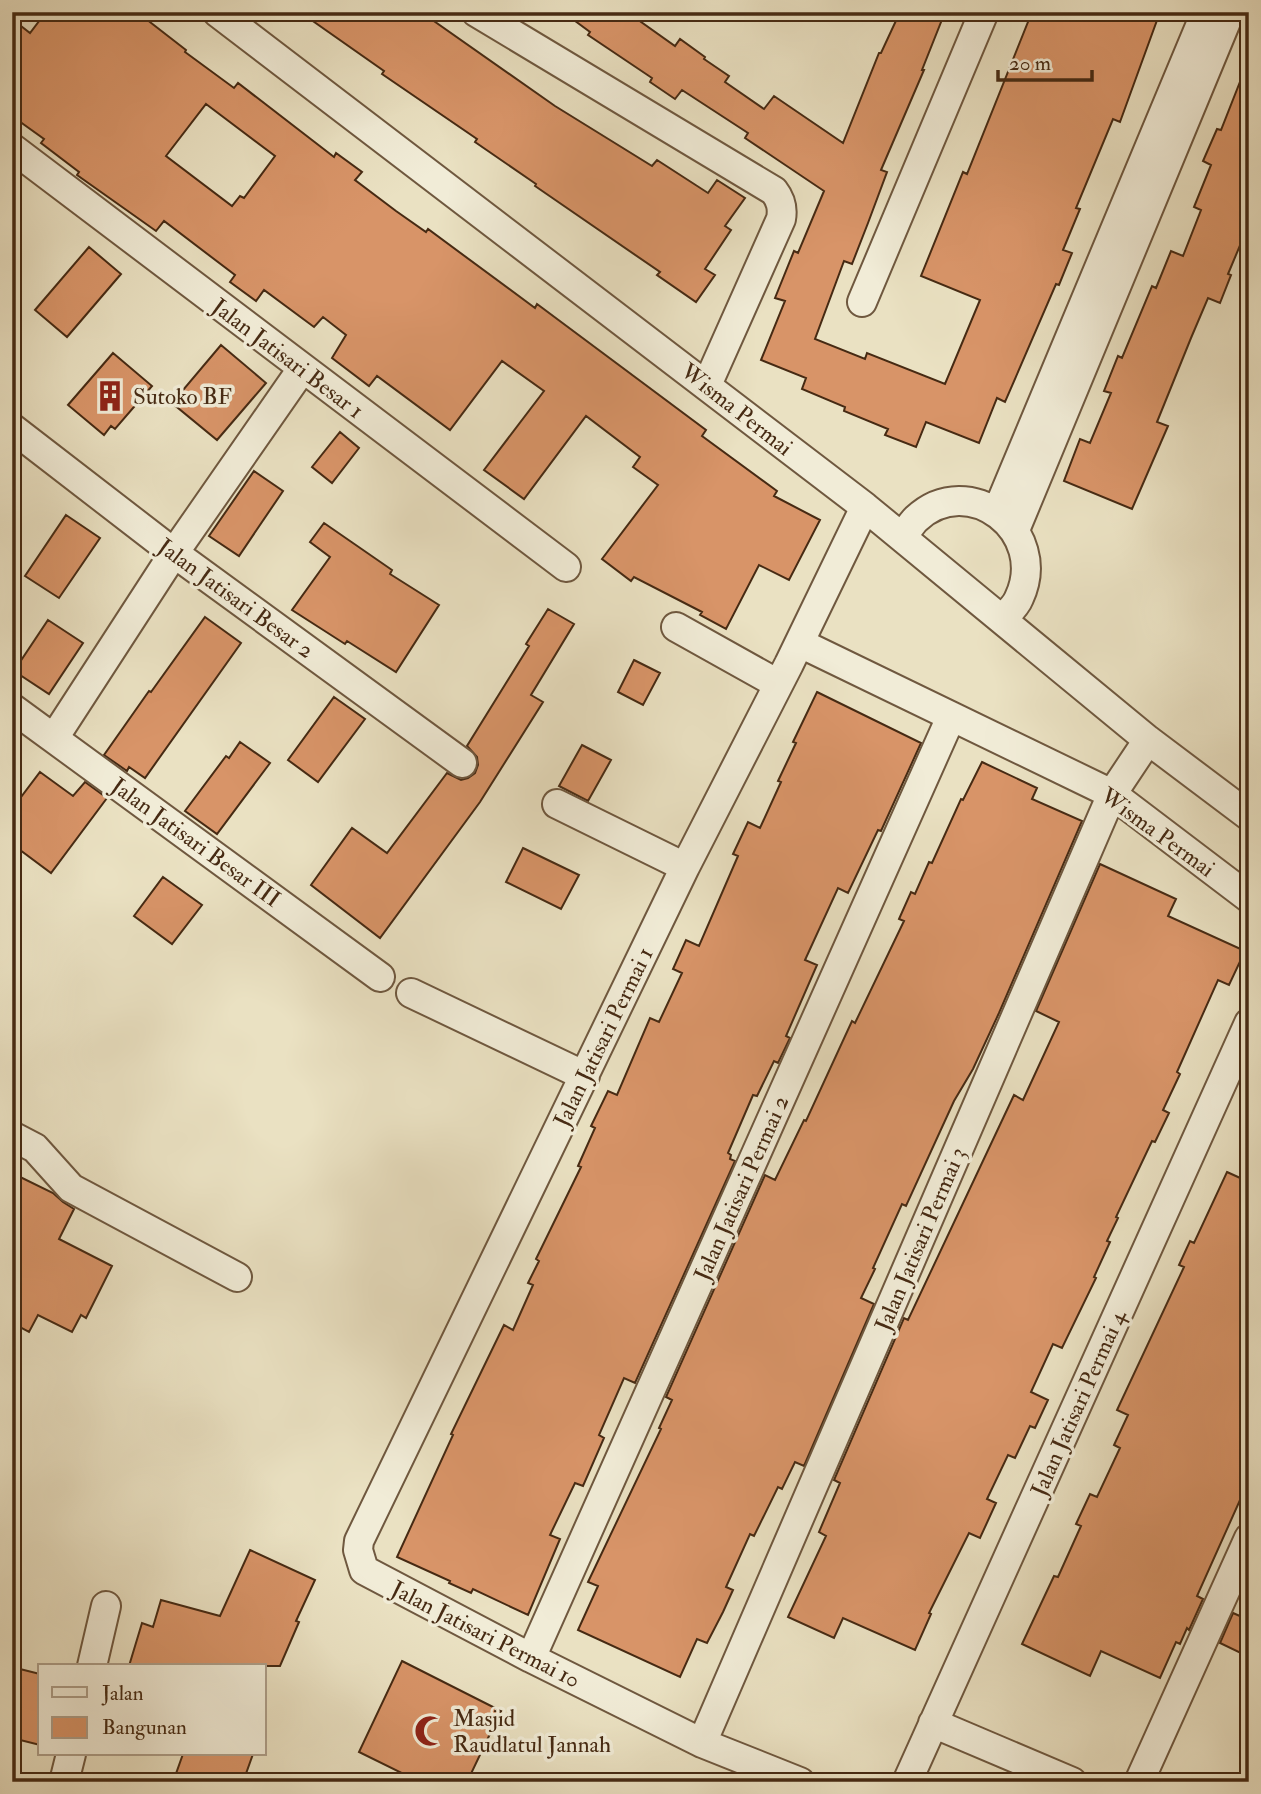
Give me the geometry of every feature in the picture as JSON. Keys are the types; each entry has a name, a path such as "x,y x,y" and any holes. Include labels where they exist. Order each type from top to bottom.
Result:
{"street":[{"name":"Wisma Permai","path":"217,12 865,507 1148,740 1249,816"},
{"path":"476,12 774,191 779,197 781,219 707,385"},
{"path":"862,302 984,12"},
{"path":"1146,187 1206,12"},
{"path":"1006,521 1146,187 1230,12"},
{"name":"Jalan Jatisari Besar 1","path":"12,148 566,567"},
{"path":"54,738 174,554 302,369"},
{"name":"Jalan Jatisari Besar 2","path":"12,428 174,554 462,763"},
{"path":"902,537 916,519 934,507 956,502 978,503 1006,521 1025,552 1026,577 1018,600 1002,619"},
{"name":"Jalan Jatisari Permai 1","path":"364,1570 358,1550 359,1541 685,867 800,643 865,507"},
{"path":"676,626 778,684"},
{"name":"Wisma Permai","path":"800,643 1112,794 1249,898"},
{"name":"Jalan Jatisari Besar III","path":"12,708 380,977"},
{"name":"Jalan Jatisari Permai 2","path":"531,1658 951,718"},
{"name":"Jalan Jatisari Permai 3","path":"702,1743 1112,794 1148,740"},
{"path":"557,804 685,867"},
{"path":"411,993 584,1076"},
{"name":"Jalan Jatisari Permai 4","path":"907,1782 1249,1023"},
{"path":"12,1136 35,1148 71,1188 237,1277"},
{"path":"1139,1782 1249,1538"},
{"name":"Jalan Jatisari Permai 10","path":"364,1570 531,1658 702,1743 800,1782"},
{"path":"92,1664 106,1606"},
{"path":"933,1723 1072,1782"},
{"path":"64,1782 70,1756"}],"building":[{"path":"46,12 137,12 234,88 238,83 334,157 336,153 362,172 355,180 426,232 428,229 535,308 537,304 706,430 702,436 777,491 774,496 820,520 789,580 759,565 726,629 700,615 702,612 634,577 631,581 602,559 658,485 633,467 640,457 586,416 524,499 484,470 544,391 502,361 450,430 377,376 369,386 332,358 346,335 323,317 314,327 264,290 256,301 230,282 235,275 164,221 156,231 77,175 79,172 41,143 44,139 12,116 12,19 30,33","holes":["206,104 275,156 244,198 240,196 232,206 166,156"]},
{"path":"300,12 421,12 555,106 652,166 657,160 708,193 717,180 745,198 725,226 731,230 705,269 715,275 696,302 657,275 660,272 535,186 536,184 475,142 477,139 382,74 384,71"},
{"path":"563,12 627,12 675,46 680,39 729,76 725,82 764,109 774,96 843,143 879,53 900,12 945,12 924,70 881,170 887,172 852,264 844,261 815,339 865,359 867,353 945,384 980,300 921,276 963,172 967,174 1032,12 1160,12 1120,122 1113,119 1076,208 1080,209 1063,250 1072,253 1059,285 1056,284 1005,402 997,398 979,443 926,422 916,447 885,435 888,429 844,411 845,407 802,389 806,378 761,360 785,301 775,298 794,251 798,253 824,191 745,138 748,133 682,90 675,99 650,82 652,78 588,35 590,32"},
{"path":"1247,64 1249,224 1228,274 1231,275 1220,303 1208,298 1191,338 1157,422 1168,426 1132,509 1064,481 1080,439 1090,443 1111,393 1104,391 1118,356 1122,358 1152,286 1156,288 1171,251 1183,256 1201,210 1194,207 1211,165 1203,161 1217,129 1221,130"},
{"path":"89,247 121,274 67,337 35,310"},
{"path":"221,345 266,383 217,440 172,403"},
{"name":"Sutoko BF","path":"113,353 152,386 115,429 111,426 104,435 68,405"},
{"path":"340,432 359,448 332,483 312,467"},
{"path":"254,471 283,491 239,556 209,536"},
{"path":"66,515 100,538 59,598 25,576"},
{"path":"324,523 392,570 390,574 439,605 396,672 292,610 330,557 310,542"},
{"path":"548,609 574,624 531,695 543,702 480,802 380,938 311,885 352,828 387,853 447,773 461,780 475,773 477,757 467,746 529,646 526,644"},
{"path":"205,617 241,643 145,778 129,767 127,771 104,755"},
{"path":"48,620 83,643 49,694 14,671"},
{"path":"634,660 660,673 643,705 618,692"},
{"path":"817,692 921,743 881,831 878,830 848,893 838,888 805,960 817,965 786,1036 790,1038 778,1063 774,1061 757,1096 753,1095 728,1153 731,1155 730,1159 735,1161 635,1383 624,1378 599,1435 604,1438 583,1486 575,1483 550,1535 560,1539 528,1615 473,1589 471,1593 397,1557 453,1435 451,1434 504,1325 513,1330 533,1285 528,1283 539,1261 536,1259 581,1167 578,1166 595,1128 591,1126 608,1091 617,1095 650,1018 659,1022 682,973 673,969 686,940 699,946 738,856 733,854 748,822 760,828 796,743 793,742"},
{"path":"334,697 365,719 318,782 288,760"},
{"path":"240,742 270,763 217,834 185,811 226,756 229,758"},
{"path":"582,745 611,760 588,801 559,786"},
{"path":"982,762 1037,788 1032,799 1082,821 973,1069 954,1101 906,1206 902,1204 873,1268 875,1269 861,1298 874,1304 804,1466 795,1462 782,1489 778,1487 754,1536 750,1534 726,1587 733,1590 723,1612 707,1643 697,1639 680,1677 578,1630 598,1586 588,1582 661,1429 659,1428 672,1400 666,1397 765,1175 775,1180 804,1120 806,1121 852,1021 855,1023 904,921 899,919 911,892 915,894 929,862 932,863 961,799 963,800"},
{"path":"40,772 73,796 85,782 107,798 51,873 12,844 12,809"},
{"path":"523,848 579,875 561,909 506,882"},
{"path":"1100,864 1176,899 1168,916 1245,951 1229,985 1218,980 1163,1110 1169,1113 1155,1142 1152,1141 1116,1217 1118,1218 1107,1241 1110,1242 1094,1277 1096,1278 1062,1348 1053,1344 1031,1392 1048,1400 1035,1428 1030,1426 1015,1458 1008,1455 987,1499 996,1503 980,1538 969,1533 929,1613 931,1614 915,1650 843,1618 834,1638 788,1617 826,1536 819,1532 840,1483 834,1480 904,1318 908,1320 1014,1095 1023,1100 1059,1022 1036,1011"},
{"path":"163,877 202,905 172,944 134,916"},
{"path":"1227,1172 1249,1182 1249,1480 1197,1596 1203,1599 1189,1630 1187,1628 1180,1644 1176,1642 1160,1678 1101,1651 1090,1676 1022,1644 1054,1576 1058,1577 1081,1526 1076,1524 1090,1494 1097,1497 1120,1448 1114,1445 1128,1415 1117,1410 1184,1267 1179,1265 1190,1241 1194,1243"},
{"path":"12,1173 53,1193 74,1209 59,1239 112,1266 86,1318 81,1315 72,1332 38,1315 29,1332 12,1323"},
{"path":"250,1550 315,1580 296,1621 299,1622 280,1666 130,1664 142,1623 153,1627 161,1600 220,1616"},
{"path":"1233,1613 1249,1620 1249,1657 1220,1643"},
{"name":"Masjid Raudlatul Jannah","path":"402,1661 501,1711 467,1782 420,1782 359,1752"},
{"path":"12,1667 38,1674 38,1744 12,1738"},
{"path":"182,1756 252,1756 243,1782 173,1782"}],"place":[{"name":"Sutoko BF","path":"110,396"},
{"name":"Masjid Raudlatul Jannah","path":"430,1731"}]}
